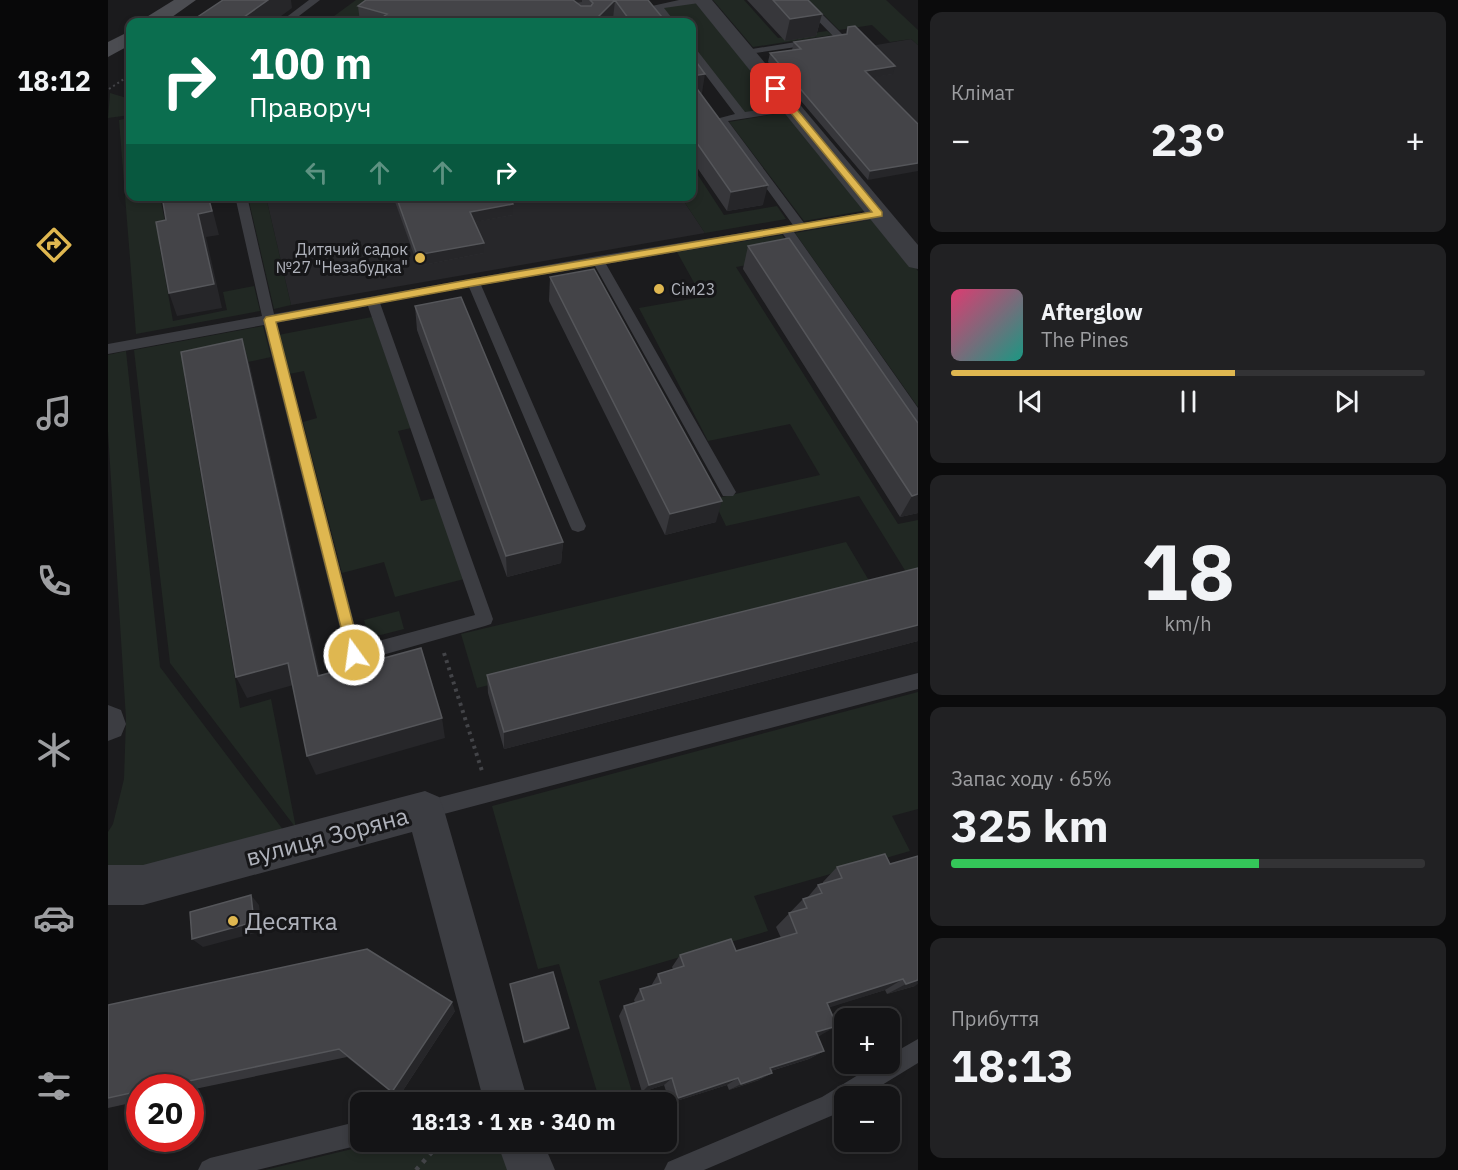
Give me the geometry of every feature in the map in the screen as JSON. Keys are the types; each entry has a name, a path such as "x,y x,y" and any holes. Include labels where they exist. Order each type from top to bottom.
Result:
{"street":[{"path":"158,18 187,0"},
{"path":"700,0 918,261"},
{"path":"108,51 126,40"},
{"name":"вулиця Зоряна","path":"108,885 143,885 425,810 496,1092"},
{"path":"524,1152 531,1170"}],"lane":[{"path":"294,18 315,0"},
{"path":"646,0 657,6 667,18"},
{"path":"657,6 700,0"},
{"path":"746,53 840,38 803,0"},
{"path":"696,56 742,116"},
{"path":"792,108 721,119 801,227"},
{"path":"242,201 269,320 354,655 485,619 373,301"},
{"path":"108,350 473,282 879,214"},
{"path":"786,230 918,419"},
{"path":"598,261 728,492"},
{"path":"473,282 578,526"},
{"path":"425,810 918,681"},
{"path":"676,1170 830,1105 918,1050"},
{"path":"210,1170 350,1135"}],"path":[{"path":"110,89 126,78"},
{"path":"438,632 489,794"},
{"path":"416,1170 432,1152"}],"shaded area":[{"path":"356,0 369,0 377,8 364,18 331,18"},
{"path":"713,0 744,0 778,38 827,31 832,35 753,47"},
{"path":"809,0 886,0 918,30 918,45 911,39 890,42 872,25 839,30"},
{"path":"697,2 783,107 744,114 696,50 696,18 671,18 662,7"},
{"path":"911,39 918,45 918,136 836,52"},
{"path":"110,93 126,98 126,116 108,118"},
{"path":"787,112 868,210 804,221 729,122"},
{"path":"126,119 126,201 161,201 169,241 159,244 173,321 227,310 223,292 254,286 260,311 136,334 119,120"},
{"path":"696,172 724,215 777,206 786,219 705,233 684,201 696,201"},
{"path":"249,201 267,201 291,305 274,309"},
{"name":"Дитячий садок №27 \"Незабудка\"","path":"267,201 684,201 705,233 291,305"},
{"path":"875,219 918,271 918,407 795,233"},
{"path":"782,235 797,256 736,267 898,524 918,520 918,578 911,580 859,496 726,526 713,499 820,475 790,424 708,441 639,308 702,297 677,252"},
{"path":"372,317 411,428 398,431 421,501 436,498 464,579 395,597 384,562 342,573 303,422 317,418 304,371 289,374 278,335"},
{"path":"263,326 271,357 184,376 240,708 271,699 296,828 170,663 134,350"},
{"path":"126,351 160,667 284,831 144,868 108,869 108,832 113,824 124,779 126,719 108,432 108,355"},
{"path":"846,542 874,589 477,688 461,634"},
{"path":"399,611 404,629 369,638 364,620"},
{"path":"918,692 918,809 892,816 910,851 754,896 768,931 599,981 632,1092 597,1092 559,964 538,969 492,806"},
{"path":"350,1149 350,1152 502,1152 508,1170 265,1170"}],"building":[{"path":"223,0 268,0 243,18 196,18"},
{"path":"366,0 573,0 581,6 591,6 593,3 590,0 615,0 597,18 382,18 387,14 358,6"},
{"path":"615,0 648,0 663,18 628,18"},
{"path":"773,0 808,0 822,14 790,19"},
{"path":"855,26 895,66 865,71 918,124 918,163 870,171 770,53 801,49 794,42 847,34 848,27"},
{"path":"696,62 705,74 696,75"},
{"path":"696,87 768,185 731,192 696,142"},
{"path":"163,201 209,201 212,211 198,214 214,284 169,293 156,222 166,220"},
{"path":"398,201 512,201 513,204 470,212 484,243 417,255"},
{"path":"789,238 918,423 918,494 912,496 748,246"},
{"path":"594,269 722,501 670,514 550,277"},
{"path":"461,297 563,542 506,556 415,306"},
{"path":"242,339 318,676 421,648 442,718 307,756 288,663 236,677 181,352"},
{"path":"918,568 918,625 504,732 487,675"},
{"path":"885,854 890,864 918,856 918,980 906,984 903,979 827,1003 834,1019 834,1027 816,1032 824,1051 770,1068 772,1073 741,1084 738,1078 678,1098 672,1078 649,1085 624,1006 644,1000 640,989 661,983 658,974 684,966 680,955 731,939 736,951 797,933 789,913 807,908 803,899 822,893 818,885 842,878 837,867"},
{"path":"251,895 254,922 192,939 190,912"},
{"path":"367,949 452,1002 392,1092 339,1049 204,1078 204,1074 126,1074 126,1094 108,1098 108,1005"},
{"path":"553,972 569,1028 524,1042 510,984"}],"place":[{"name":"Дитячий садок №27 \"Незабудка\"","path":"420,258"},
{"name":"Сім23","path":"659,289"},
{"name":"Десятка","path":"233,921"}],"route":[{"path":"354,655 269,320 473,282 879,214 776,89"}]}
